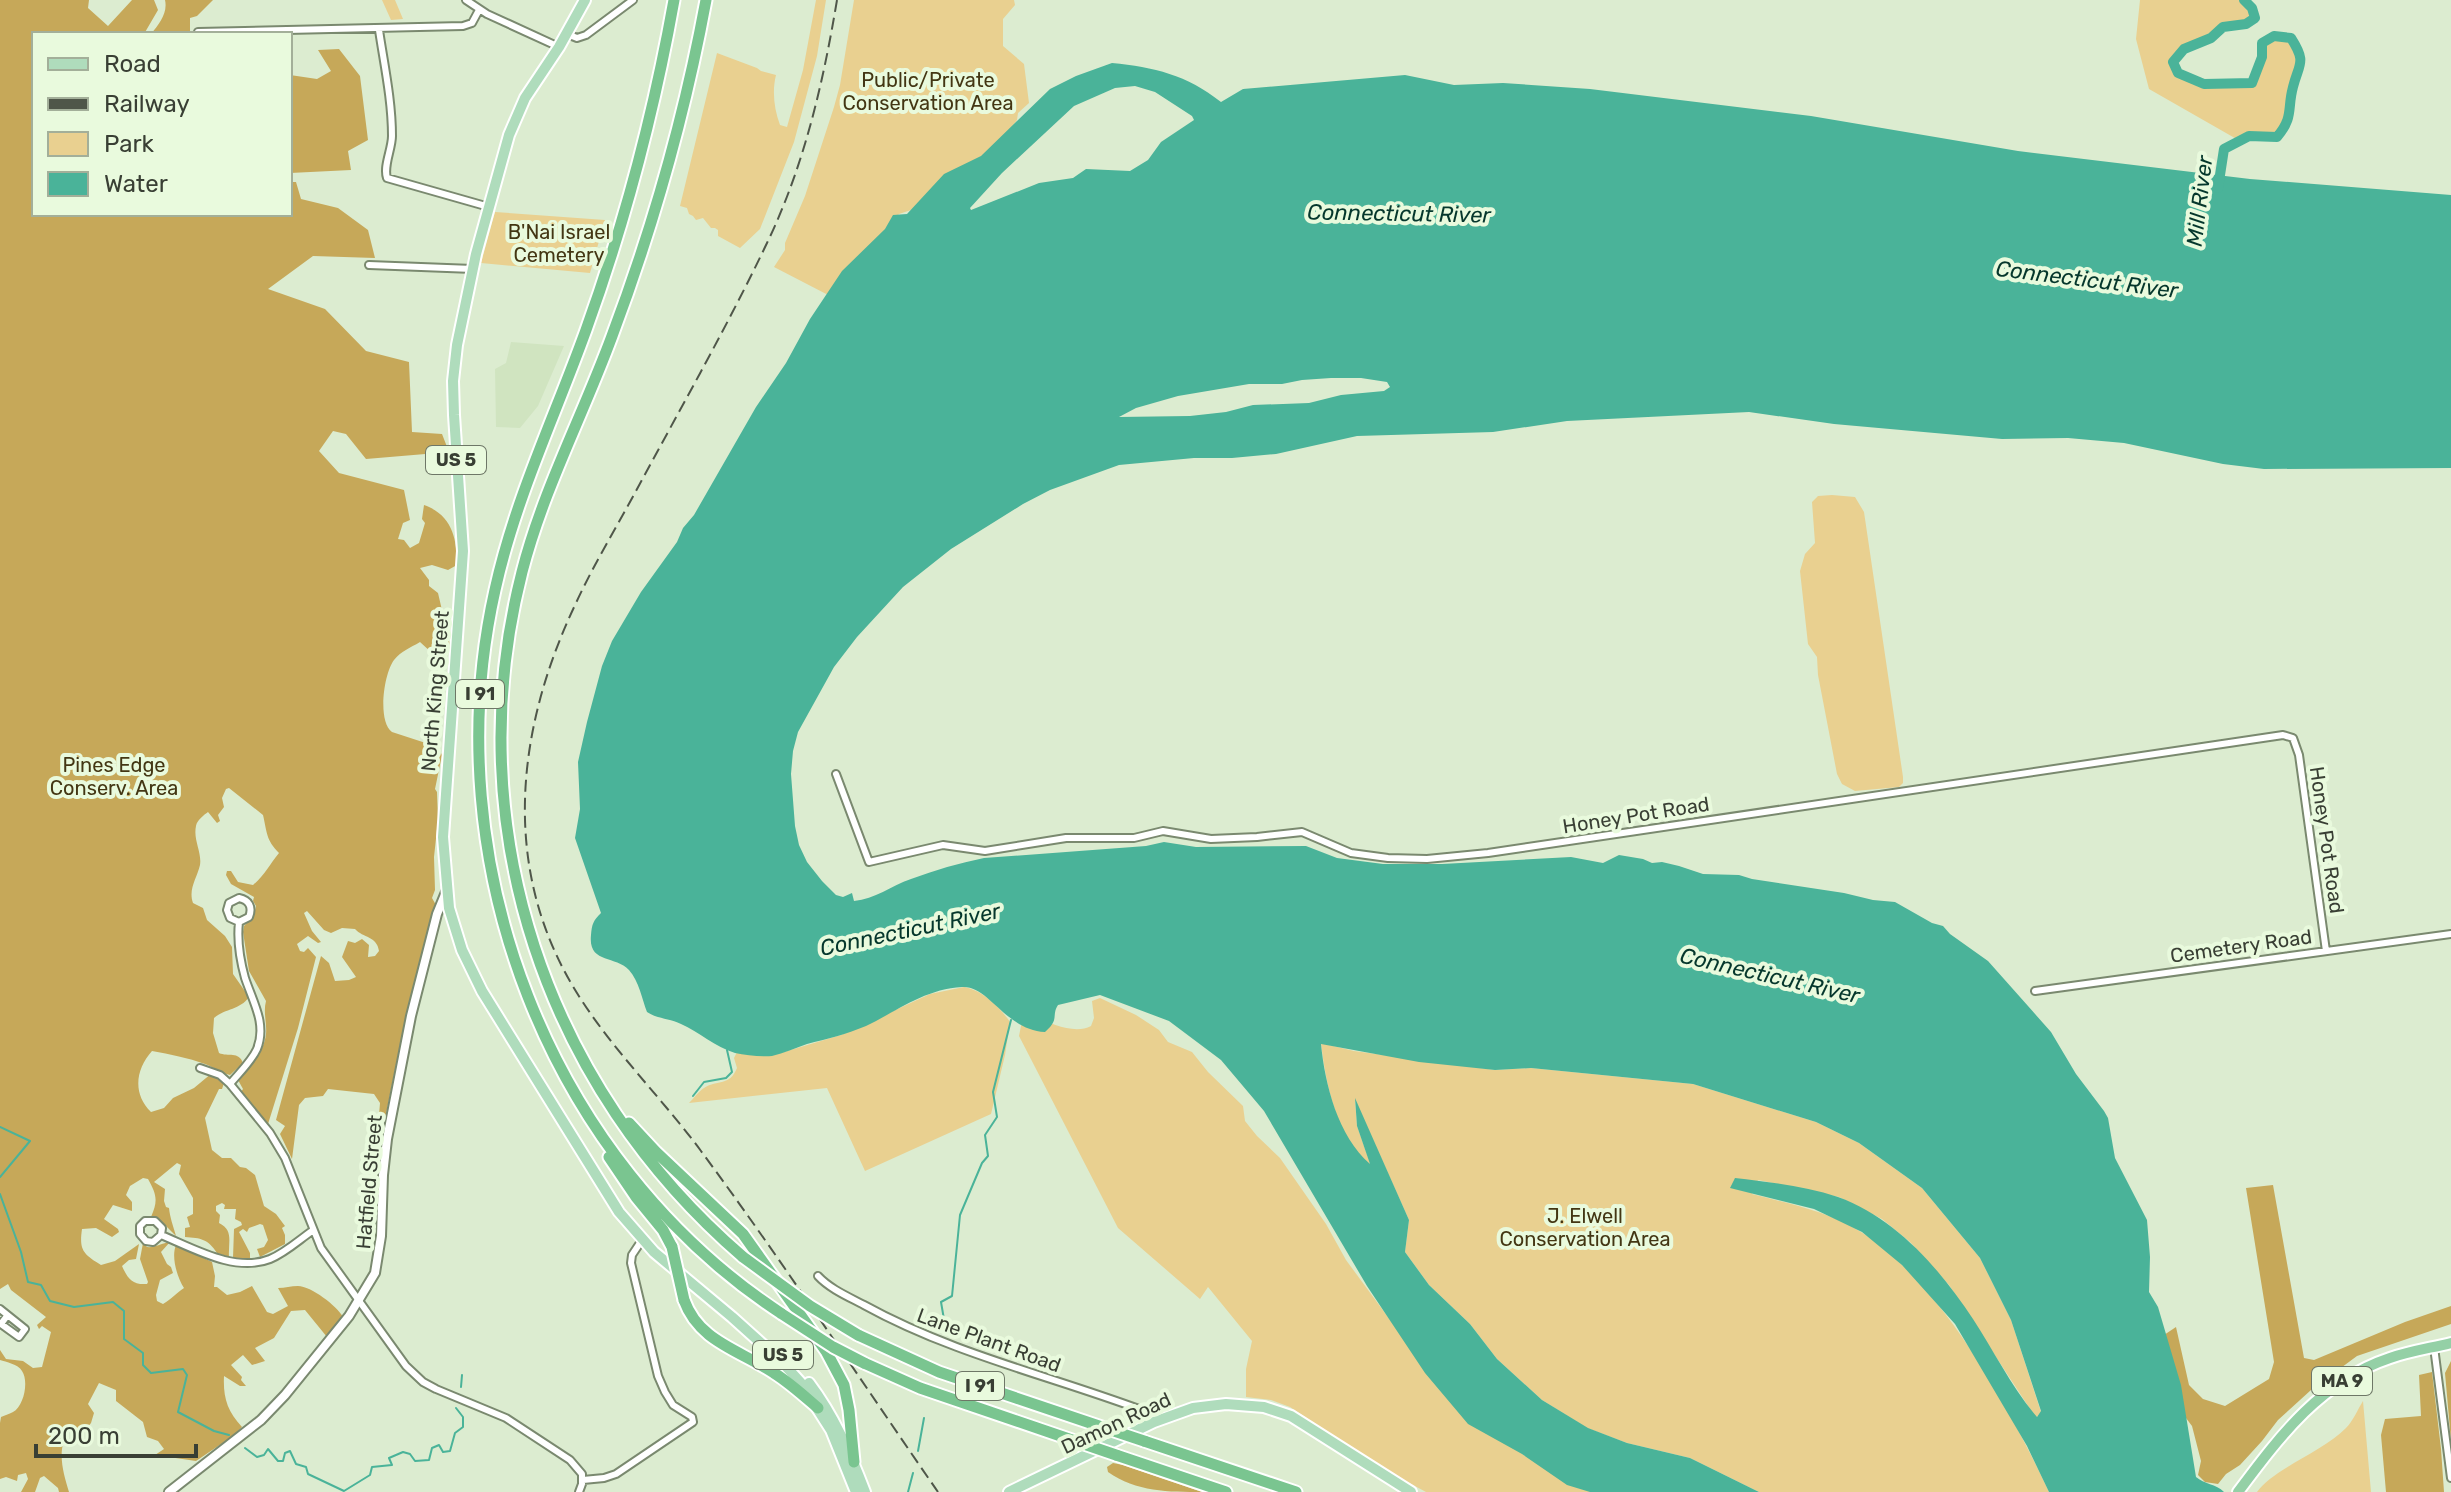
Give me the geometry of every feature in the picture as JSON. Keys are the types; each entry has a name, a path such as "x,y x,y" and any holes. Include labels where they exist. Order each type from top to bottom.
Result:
{"highway":[{"name":"I 91","path":"674,0 644,140 612,254 510,532 491,608 480,685 480,783 494,889 506,937 526,992 576,1097 621,1162 670,1220 719,1267 782,1314 833,1347 920,1388 1226,1492"},
{"name":"I 91","path":"706,0 683,108 652,221 603,361 536,525 518,589 509,638 501,728 505,816 522,907 552,994 585,1065 627,1131 679,1197 743,1257 810,1306 858,1335 947,1375 1296,1492"},
{"path":"552,994 586,1059 617,1107 651,1147 743,1234 826,1351 844,1385 854,1462"},
{"path":"576,1097 609,1157 672,1247 690,1315 705,1333 773,1372 818,1408"},
{"name":"MA 9","path":"2238,1492 2300,1414 2336,1385 2388,1358 2451,1343"}],"main road":[{"name":"North King Street","path":"585,0 516,117 489,207 457,345 453,381 463,551 445,792 443,837 446,892 462,950 482,991 601,1184 642,1240 789,1368 831,1430 856,1492"},
{"name":"North King Street","path":"732,1317 766,1339 804,1377 827,1409 854,1462 865,1492"},
{"name":"Damon Road","path":"1009,1492 1154,1422 1216,1404 1246,1405 1277,1411 1304,1423 1411,1492"}],"street":[{"path":"466,0 479,10 559,47"},
{"path":"567,34 577,38 586,35 633,0"},
{"path":"198,32 463,26 472,23 479,10"},
{"path":"379,30 391,114 392,139 385,172 387,178 489,207"},
{"path":"369,265 473,269"},
{"name":"Honey Pot Road","path":"836,774 869,862 943,845 985,851 1066,838 1134,838 1163,831 1211,839 1299,831 1360,855 1427,859 1488,853 2283,735 2293,738 2299,755 2326,951"},
{"name":"Hatfield Street","path":"169,1492 261,1420 309,1368 360,1302 375,1273 383,1175 398,1075 437,914 446,892"},
{"path":"239,898 247,901 251,910 247,919 239,922 230,918 227,910 229,903 239,898"},
{"path":"230,1084 256,1051 261,1032 258,1009 242,965 239,922"},
{"name":"Cemetery Road","path":"2035,991 2451,934"},
{"path":"200,1068 220,1075 230,1084 278,1146 312,1231 331,1264 406,1366 436,1389 522,1427 574,1464 581,1471 583,1480 579,1492"},
{"path":"161,1235 228,1261 254,1263 276,1256 312,1231"},
{"path":"583,1480 616,1474 693,1422 692,1417 673,1405 658,1376 632,1269 632,1255 642,1240"},
{"name":"Lane Plant Road","path":"818,1276 841,1293 911,1329 983,1357 1139,1409 1154,1422"},
{"path":"0,1309 7,1316"},
{"path":"2434,1347 2451,1478"}],"shaded area":[{"path":"511,342 564,346 538,406 520,428 496,427 495,369 506,363"}],"green space":[{"name":"Pines Edge Conserv. Area","path":"0,0 89,0 88,8 108,26 132,0 154,0 158,10 145,32 32,32 32,216 292,216 292,182 296,182 301,199 338,208 368,230 375,258 313,256 268,289 325,309 366,351 409,362 412,432 442,434 449,452 366,459 346,434 333,431 319,451 339,473 404,490 410,520 403,523 398,539 404,540 410,548 419,543 425,523 422,519 424,505 447,521 454,537 457,565 448,570 432,565 420,568 429,580 429,586 438,593 451,649 435,649 432,653 420,642 400,654 390,666 383,708 387,726 392,732 438,747 442,755 435,789 438,820 432,898 436,905 403,1030 385,1119 379,1115 380,1103 374,1094 328,1089 323,1096 305,1098 299,1105 292,1159 280,1134 285,1126 276,1120 321,956 329,963 335,981 349,980 356,977 342,957 348,941 355,943 362,939 369,945 368,957 375,956 378,946 355,929 342,928 331,933 324,930 307,911 304,913 321,942 308,936 297,944 300,951 308,948 316,957 268,1124 241,1092 243,1089 238,1080 265,1041 266,1001 249,971 243,932 256,906 254,897 231,884 226,875 227,871 231,871 238,882 253,885 279,853 269,840 263,815 229,788 222,798 224,807 218,815 220,821 217,823 208,812 197,824 195,831 200,865 192,888 193,903 203,908 207,920 232,947 233,974 249,997 214,1018 213,1033 219,1053 236,1056 243,1063 230,1075 199,1062 152,1051 142,1065 139,1089 151,1112 164,1108 173,1098 194,1088 212,1073 220,1076 224,1083 222,1089 219,1089 205,1118 212,1150 222,1158 231,1158 255,1175 264,1206 276,1214 285,1226 282,1228 285,1244 260,1257 257,1249 264,1247 268,1240 260,1224 247,1232 243,1229 239,1232 250,1259 233,1258 234,1229 242,1225 235,1219 236,1209 224,1209 222,1203 216,1206 216,1211 220,1215 219,1223 227,1229 229,1257 217,1253 204,1240 185,1237 185,1228 190,1227 187,1217 193,1214 193,1198 179,1174 181,1165 177,1163 154,1182 165,1189 164,1201 169,1208 176,1236 161,1221 151,1217 155,1194 148,1179 143,1178 130,1186 126,1195 132,1202 132,1211 113,1205 104,1219 119,1232 112,1237 96,1228 82,1229 81,1242 90,1258 101,1265 115,1261 139,1244 136,1259 122,1266 134,1282 147,1284 140,1259 143,1243 150,1247 170,1242 161,1252 173,1273 160,1280 156,1295 157,1301 163,1304 184,1288 176,1267 176,1245 212,1262 214,1287 227,1295 252,1286 267,1312 273,1314 288,1306 278,1288 303,1287 323,1297 343,1317 327,1337 305,1310 291,1311 274,1338 255,1348 265,1361 252,1365 243,1355 231,1365 246,1386 240,1386 224,1376 229,1409 242,1427 233,1436 196,1461 155,1455 164,1449 158,1441 147,1437 143,1422 116,1401 116,1390 99,1383 88,1404 94,1413 91,1423 83,1433 69,1431 63,1445 63,1469 69,1492 59,1492 44,1476 40,1478 35,1492 21,1492 28,1479 26,1473 18,1475 17,1481 6,1477 0,1479 1,1417 17,1409 25,1387 22,1371 0,1360 0,1350 6,1359 23,1361 33,1368 42,1367 51,1332 42,1326 39,1329 37,1325 46,1317 11,1290 8,1284 0,1289"},
{"path":"165,0 213,0 197,16 190,18 190,32 152,32 166,5"},
{"path":"382,0 395,0 403,19 391,20"},
{"path":"816,0 826,0 817,56 794,142 760,229 740,248 718,236 718,230 711,228 703,218 696,220 687,208 680,206 717,53 776,75 776,113 780,125 787,127 803,70"},
{"name":"Public/Private Conservation Area","path":"854,0 1014,0 1015,5 1003,19 1003,46 1024,64 1029,103 1018,113 1017,120 991,155 929,204 899,214 832,297 774,267 785,250 834,107"},
{"path":"2140,0 2244,0 2252,8 2255,18 2246,24 2223,27 2211,38 2184,49 2173,62 2178,73 2204,84 2252,83 2262,57 2262,43 2274,36 2291,38 2299,53 2300,63 2288,118 2277,137 2250,136 2240,141 2149,89 2136,39"},
{"path":"339,49 360,76 368,140 348,151 351,170 292,173 292,75 317,79 331,71 318,50"},
{"name":"B'Nai Israel Cemetery","path":"495,212 605,220 590,273 481,263"},
{"path":"1818,496 1855,497 1864,512 1903,777 1899,787 1855,791 1842,784 1837,774 1817,657 1808,644 1800,571 1805,554 1815,543 1812,502"},
{"path":"964,987 990,1000 1010,1022 991,1114 865,1171 827,1088 689,1103 704,1088 727,1080 734,1074 737,1068 734,1058 738,1050 757,1055 777,1054 841,1035 930,994"},
{"path":"1100,998 1136,1015 1159,1030 1168,1042 1192,1052 1243,1106 1245,1121 1280,1158 1326,1224 1346,1260 1396,1328 1502,1439 1548,1468 1629,1492 1426,1492 1387,1471 1290,1407 1271,1400 1246,1397 1246,1369 1252,1341 1208,1287 1200,1299 1118,1228 1019,1036 1024,1011 1066,1028 1091,1026 1094,1018 1092,1001"},
{"name":"J. Elwell Conservation Area","path":"1321,1043 1354,1051 1495,1070 1531,1068 1693,1084 1816,1122 1859,1143 1922,1188 1980,1258 2011,1320 2041,1412 2036,1418 1949,1285 1910,1242 1882,1219 1839,1197 1758,1180 1752,1194 1808,1209 1848,1225 1891,1254 1919,1282 1946,1314 1993,1386 2049,1492 1759,1492 1690,1458 1627,1443 1587,1428 1542,1400 1497,1359 1470,1324 1429,1285 1405,1252 1409,1220 1355,1100 1357,1126 1371,1166 1355,1150 1340,1123 1331,1097"},
{"path":"2273,1185 2304,1358 2314,1360 2451,1306 2451,1324 2357,1356 2311,1390 2278,1420 2240,1465 2218,1484 2205,1482 2198,1475 2201,1461 2192,1426 2183,1414 2164,1335 2176,1327 2189,1385 2203,1399 2225,1406 2269,1379 2274,1362 2246,1188"},
{"path":"2451,1361 2451,1441 2445,1373"},
{"path":"2432,1372 2444,1492 2386,1492 2381,1435 2385,1419 2421,1416 2419,1375"},
{"path":"2363,1401 2371,1492 2257,1492 2275,1476 2337,1436 2349,1425"},
{"path":"1113,1463 1202,1492 1165,1491 1130,1484 1108,1472 1107,1467"}],"water":[{"name":"Connecticut River","path":"1112,63 1142,67 1183,79 1221,102 1243,89 1405,75 1454,85 1503,83 1590,89 1811,116 2018,151 2250,179 2451,195 2451,468 2264,469 2223,464 2124,443 2068,438 2002,439 1834,424 1749,412 1567,421 1493,432 1357,436 1276,454 1119,465 1050,490 1023,504 951,549 903,587 834,667 798,732 793,751 791,774 799,845 807,862 822,881 836,895 843,897 852,893 854,901 956,864 984,858 1164,842 1196,847 1306,846 1337,858 1383,864 1571,857 1603,863 1619,855 1652,863 1662,862 1703,874 1739,875 1895,902 1943,926 1988,961 2051,1032 2108,1118 2115,1158 2147,1220 2149,1292 2158,1307 2181,1385 2196,1477 2224,1492 2049,1492 2027,1446 1955,1324 1902,1265 1862,1232 1814,1209 1730,1188 1735,1178 1825,1193 1859,1206 1898,1232 1931,1264 1960,1300 2011,1382 2037,1417 2041,1411 2011,1320 1980,1258 1922,1188 1859,1143 1816,1122 1693,1084 1531,1068 1495,1070 1419,1062 1321,1044 1330,1093 1341,1125 1370,1164 1357,1126 1355,1098 1409,1220 1405,1252 1429,1285 1470,1324 1497,1359 1542,1400 1588,1428 1627,1443 1690,1458 1759,1492 1590,1492 1567,1485 1522,1454 1468,1424 1425,1373 1367,1286 1264,1111 1221,1060 1169,1021 1100,995 1058,1005 1054,1021 1045,1032 1019,1024 981,993 962,987 924,996 844,1034 772,1056 749,1055 735,1053 681,1024 647,1012 629,970 594,951 592,928 601,913 575,838 580,809 578,762 602,666 612,641 641,592 694,515 756,407 842,271 885,229 893,215 907,214 944,174 981,156 1050,89","holes":["1135,86 1155,92 1194,120 1161,142 1148,160 1130,171 1086,169 1073,178 1039,183 971,210 1002,173 1074,106 1115,88","1361,378 1387,382 1390,387 1384,391 1341,395 1309,403 1253,405 1190,416 1119,417 1136,408 1178,396 1249,384 1282,384"]}],"waterway":[{"name":"Mill River","path":"2218,188 2224,149 2249,136 2277,137 2282,130 2288,118 2300,63 2299,53 2291,38 2274,36 2262,43 2262,57 2252,83 2204,84 2178,73 2173,62 2184,49 2211,38 2223,27 2246,24 2255,18 2252,8 2244,0"},
{"path":"946,1331 941,1302 952,1296 960,1215 982,1163 988,1156 985,1135 997,1117 993,1092 1011,1020"},
{"path":"693,1096 704,1082 726,1078 732,1072 727,1050"},
{"path":"0,1127 30,1141 0,1177"},
{"path":"0,1194 21,1252 28,1282 41,1285 50,1301 74,1307 113,1302 124,1311 124,1339 143,1353 143,1365 151,1373 183,1369 187,1375 178,1412 214,1431 229,1435"},
{"path":"461,1387 462,1375"},
{"path":"245,1448 257,1457 264,1455 268,1449 278,1461 283,1461 285,1453 290,1451 296,1464 306,1467 308,1474 344,1491 370,1475 372,1467 392,1465 389,1458 403,1452 410,1454 415,1461 429,1460 432,1448 439,1445 443,1452 450,1451 455,1433 463,1427 463,1417 456,1408"},
{"path":"918,1451 924,1418"},
{"path":"908,1492 913,1473"}],"railway":[{"path":"837,0 811,124 780,214 720,337 590,574 558,645 532,733 526,777 525,822 529,866 539,910 556,954 586,1007 731,1193 938,1492"}]}
